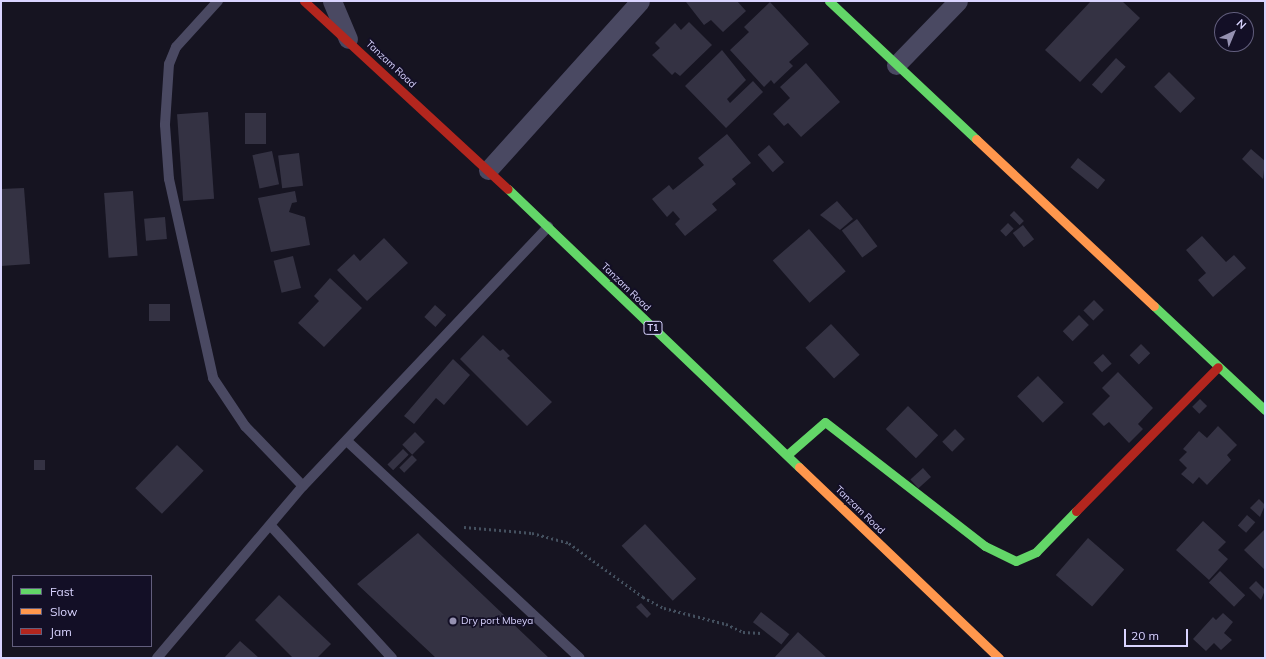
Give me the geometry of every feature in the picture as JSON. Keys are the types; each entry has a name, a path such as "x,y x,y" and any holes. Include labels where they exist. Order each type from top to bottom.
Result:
{"main road":[{"name":"Tanzam Road","path":"304,1 348,39 488,170 999,658"},
{"path":"829,1 1265,410"},
{"path":"787,456 825,422 984,546 1016,561 1036,552 1218,367"}],"street":[{"path":"332,1 348,39"},
{"path":"488,170 640,1"},
{"path":"896,65 958,1"}],"lane":[{"path":"218,1 176,47 169,64 165,125 169,179 213,378 245,426 303,486"},
{"path":"158,658 271,526 303,486 548,228"},
{"path":"347,441 580,658"},
{"path":"271,526 392,658"}],"path":[{"path":"438,526 532,533 569,543 643,597 664,608 726,624 743,632 762,633"}],"building":[{"path":"737,1 746,11 723,32 711,20 704,25 686,2"},
{"path":"1091,1 1122,1 1140,18 1080,82 1045,50"},
{"path":"770,2 809,44 789,62 793,66 774,84 771,80 764,87 730,50 749,32 744,27"},
{"path":"689,22 712,45 680,76 675,72 672,75 652,55 660,48 655,43 675,23 681,30"},
{"path":"722,50 746,80 727,99 730,103 753,81 763,92 726,128 685,86"},
{"path":"1116,58 1126,67 1102,93 1092,85"},
{"path":"806,63 840,102 801,137 788,123 784,126 773,114 790,98 780,87"},
{"path":"1169,72 1195,98 1180,113 1154,87"},
{"path":"208,112 214,199 183,201 177,114"},
{"path":"245,113 266,113 266,144 245,144"},
{"path":"727,134 751,163 732,179 736,184 712,204 717,210 685,236 675,224 680,219 673,211 667,217 652,199 669,185 673,190 704,165 698,158"},
{"path":"769,145 784,162 773,172 758,155"},
{"path":"1251,149 1265,161 1263,179 1242,159"},
{"path":"272,151 279,184 260,188 252,155"},
{"path":"299,153 303,186 282,188 278,156"},
{"path":"1078,158 1105,180 1098,189 1070,167"},
{"path":"24,188 30,264 1,266 1,189"},
{"path":"133,191 138,256 109,258 104,193"},
{"path":"295,191 297,202 292,203 289,212 305,217 310,245 271,252 258,198"},
{"path":"837,201 853,219 840,230 820,215"},
{"path":"1014,211 1024,221 1020,225 1010,215"},
{"path":"165,217 167,239 146,241 144,219"},
{"path":"857,219 877,246 862,258 842,230"},
{"path":"1008,223 1014,229 1006,236 1000,231"},
{"path":"1023,225 1034,239 1024,247 1013,233"},
{"path":"809,229 846,271 810,303 773,260"},
{"path":"1202,236 1226,262 1234,255 1246,268 1213,297 1198,280 1206,273 1186,250"},
{"path":"384,238 408,263 367,301 337,270 354,254 360,261"},
{"path":"293,256 301,288 282,293 274,261"},
{"path":"330,278 362,308 324,347 298,323 319,301 314,296"},
{"path":"1094,300 1104,310 1093,321 1083,311"},
{"path":"149,304 170,304 170,321 149,321"},
{"path":"435,305 446,315 435,327 424,317"},
{"path":"1079,315 1089,325 1073,341 1063,331"},
{"path":"831,324 860,355 834,379 805,348"},
{"path":"483,335 500,351 503,349 510,356 507,358 552,402 527,426 460,359"},
{"path":"1141,344 1150,353 1139,365 1130,355"},
{"path":"1103,354 1112,364 1102,372 1093,363"},
{"path":"453,359 470,375 444,405 436,398 414,424 404,416"},
{"path":"1118,372 1153,408 1138,424 1143,429 1129,443 1109,422 1104,426 1092,414 1110,396 1102,388"},
{"path":"1038,376 1064,403 1043,423 1017,396"},
{"path":"1200,399 1207,406 1199,414 1192,407"},
{"path":"908,406 938,435 916,458 886,429"},
{"path":"1218,426 1237,445 1227,455 1231,460 1207,485 1199,477 1193,484 1181,474 1187,468 1179,460 1187,452 1183,449 1199,431 1207,438"},
{"path":"955,429 965,439 952,452 942,442"},
{"path":"415,432 425,442 412,455 402,445"},
{"path":"177,445 204,471 162,514 135,488"},
{"path":"403,449 409,455 393,470 387,465"},
{"path":"412,455 417,460 404,473 399,468"},
{"path":"34,460 45,460 45,470 34,470"},
{"path":"923,468 931,477 918,488 910,479"},
{"path":"1259,499 1265,505 1260,517 1250,508"},
{"path":"1247,515 1255,522 1246,533 1238,526"},
{"path":"1203,521 1226,542 1218,550 1228,559 1209,580 1176,550"},
{"path":"645,524 696,579 673,601 622,546"},
{"path":"1265,529 1265,570 1244,550"},
{"name":"Dry port Mbeya","path":"418,533 549,658 436,658 357,584"},
{"path":"1088,538 1124,569 1092,606 1056,575"},
{"path":"1220,571 1245,595 1234,607 1209,583"},
{"path":"1256,581 1265,590 1261,600 1249,588"},
{"path":"279,595 331,644 317,658 293,658 255,620"},
{"path":"641,603 651,614 647,618 636,607"},
{"path":"761,612 789,634 781,644 753,622"},
{"path":"1223,613 1233,622 1224,633 1232,640 1221,650 1214,643 1206,651 1193,639 1213,617 1216,620"},
{"path":"798,632 827,658 774,658"},
{"path":"240,641 259,658 224,658"}],"traffic: fast":[{"path":"829,1 976,139"},
{"path":"508,189 799,467"},
{"path":"1154,306 1265,410"},
{"path":"787,455 825,422 985,546 1016,561 1036,552 1076,511"}],"traffic: slow":[{"path":"976,139 1154,306"},
{"path":"799,467 999,658"}],"traffic: jam":[{"path":"304,1 508,189"},
{"path":"1076,511 1218,367"}],"place":[{"name":"Dry port Mbeya","path":"453,621"}]}
